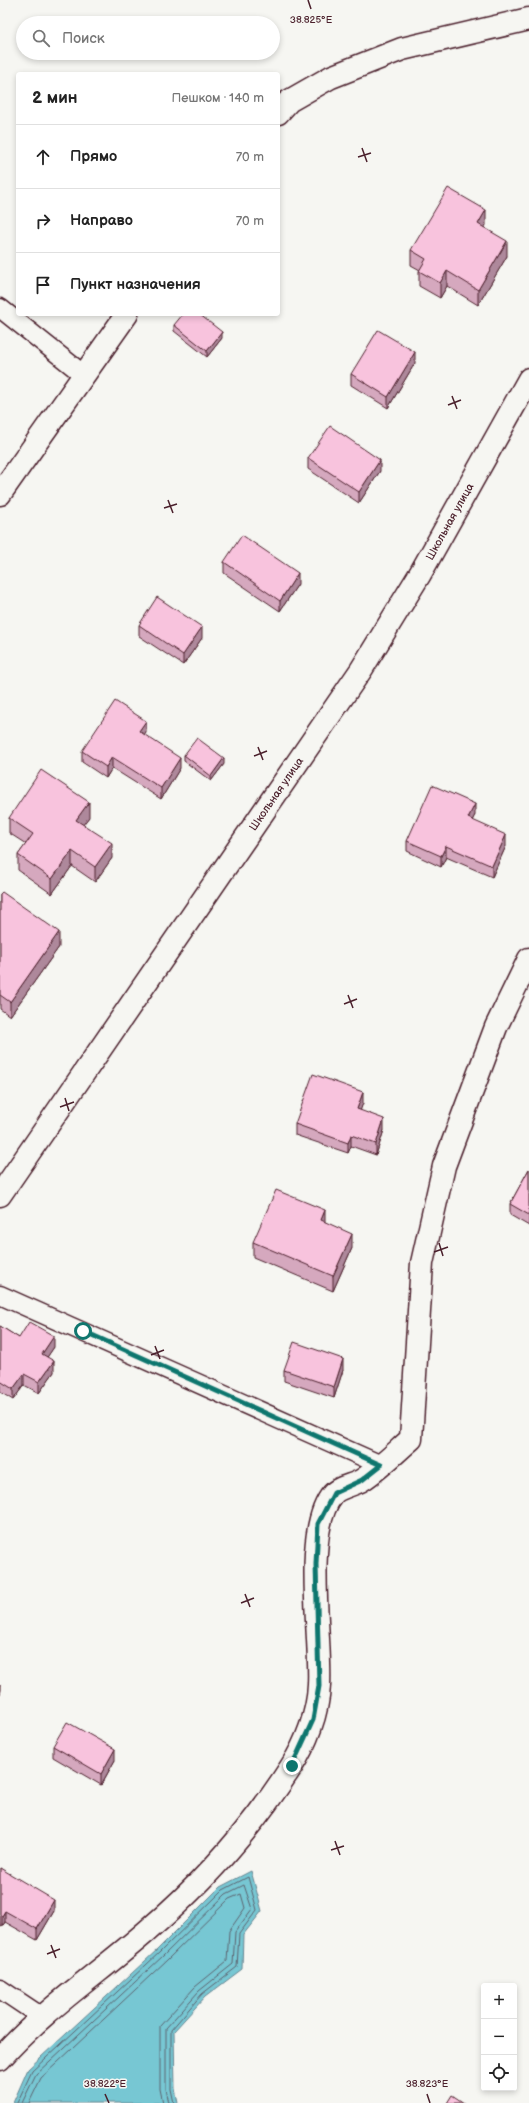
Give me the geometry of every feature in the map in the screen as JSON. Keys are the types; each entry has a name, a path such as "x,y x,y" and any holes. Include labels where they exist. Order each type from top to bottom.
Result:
{"street":[{"path":"280,111 289,102 331,77 402,49 529,19"},
{"path":"0,494 126,316"},
{"name":"Школьная улица","path":"0,1195 361,670 420,574 529,379"},
{"path":"0,2059 42,2017 148,1931 207,1874 247,1828 292,1766 313,1720 319,1686 316,1564 318,1524 334,1493 362,1480 410,1439 422,1263 444,1166 496,1027 529,959"}],"lane":[{"path":"0,308 84,375"},
{"path":"0,1295 381,1465"},
{"path":"0,1988 42,2017"}],"water":[{"path":"251,1871 262,1911 243,1935 242,1969 205,1997 174,2031 175,2089 178,2103 13,2103 28,2069 157,1950 220,1887"}],"building":[{"path":"448,188 486,210 478,224 507,241 478,290 447,271 440,283 419,271 426,259 411,250"},
{"path":"181,316 202,316 222,332 207,351 174,325"},
{"path":"378,330 415,352 388,397 351,374"},
{"path":"330,426 380,460 359,492 308,458"},
{"path":"242,535 298,573 280,601 224,562"},
{"path":"157,597 202,627 183,655 139,625"},
{"path":"115,701 146,721 139,731 180,758 161,788 112,757 106,767 82,751"},
{"path":"197,738 224,758 211,776 184,755"},
{"path":"41,770 89,802 76,820 112,843 95,867 72,851 52,879 18,855 33,834 9,818"},
{"path":"432,785 475,804 468,818 506,835 492,866 446,846 441,856 407,841"},
{"path":"2,892 59,932 10,1002 0,995 0,894"},
{"path":"313,1074 363,1092 357,1109 384,1119 376,1144 351,1135 348,1143 295,1124"},
{"path":"529,1169 529,1215 510,1204"},
{"path":"276,1190 325,1210 321,1220 352,1234 333,1276 253,1242"},
{"path":"29,1322 54,1336 42,1354 54,1361 39,1382 24,1374 13,1389 0,1381 0,1326 19,1338"},
{"path":"294,1342 343,1359 334,1387 284,1370"},
{"path":"67,1722 115,1749 101,1774 53,1746"},
{"path":"0,1868 54,1900 37,1929 5,1911 2,1916 0,1915"},
{"path":"452,2095 464,2103 447,2103"}],"route":[{"path":"83,1331 381,1465 362,1480 334,1493 318,1524 316,1564 319,1686 313,1720 292,1766"}]}
